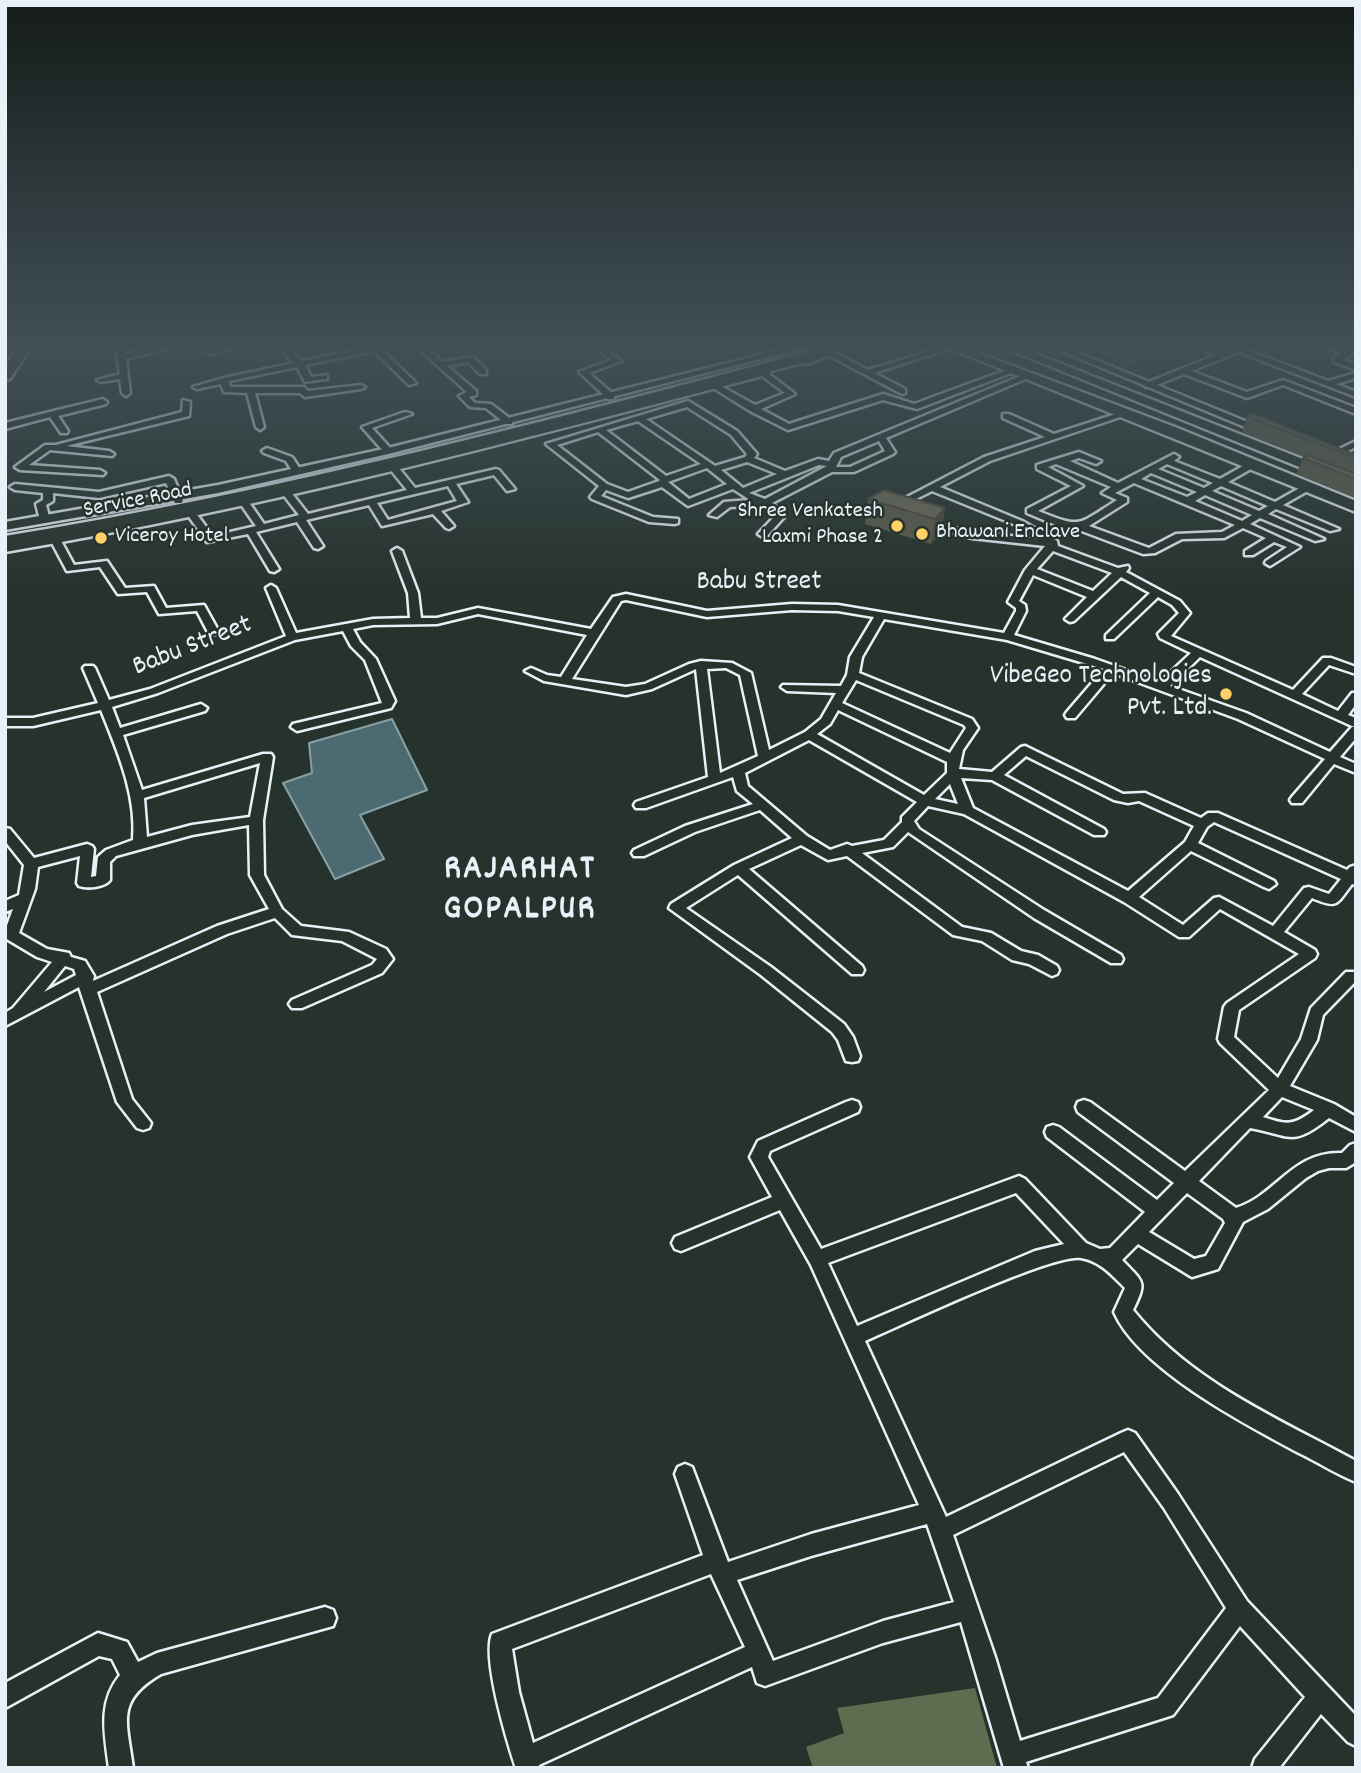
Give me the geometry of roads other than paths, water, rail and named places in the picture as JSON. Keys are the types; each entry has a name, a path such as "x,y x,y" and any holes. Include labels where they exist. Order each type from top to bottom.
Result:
{"main road":[{"path":"5,528 177,498 326,467 477,431"},
{"path":"5,541 168,513 396,463 524,431"},
{"path":"1172,431 1356,496"},
{"path":"1188,431 1356,507"},
{"path":"1236,431 1313,459"},
{"path":"1238,431 1313,459 1356,485"}],"street":[{"path":"100,473 20,467 48,447 116,431"},
{"path":"80,451 154,431"},
{"path":"369,431 396,463 412,491"},
{"name":"Service Road","path":"5,528 177,498 326,467 396,463 485,431"},
{"name":"Service Road","path":"5,548 245,503 396,463 535,431"},
{"path":"593,431 550,443 604,486 628,495 664,481 748,459 785,474"},
{"path":"601,431 688,503"},
{"path":"658,431 738,489 766,502 780,516 763,534"},
{"path":"730,431 752,454 748,459"},
{"path":"714,515 727,504 766,502 831,467 837,455 896,431"},
{"path":"1038,431 1056,439"},
{"path":"904,518 885,511 1024,445 1047,437 1056,439 1079,431"},
{"path":"1263,431 1276,436"},
{"path":"652,520 688,503 785,474 818,461 831,467 851,470 890,452 881,437"},
{"path":"1313,459 1328,457 1356,444"},
{"path":"48,447 109,454"},
{"path":"267,451 289,459 297,472"},
{"path":"1096,461 1079,454 1040,467 1078,486 1030,511 1066,526 1081,527 1143,551 1151,551 1181,536 1224,535 1308,487"},
{"path":"1328,457 1346,464"},
{"path":"1081,527 1124,500 1107,493 1170,459 1220,484 1334,529"},
{"path":"1062,461 1118,487"},
{"path":"1188,501 1259,461"},
{"path":"9,463 24,465"},
{"path":"1150,469 1320,539"},
{"path":"10,488 81,471"},
{"path":"192,514 211,540 496,472 510,489"},
{"path":"10,488 99,495 169,478 177,498"},
{"path":"1133,479 1295,547 1269,563"},
{"path":"371,502 385,523 463,502 450,483"},
{"path":"604,486 595,497 652,520 675,521"},
{"path":"932,487 1014,521 1052,545 1123,570 1176,603 1185,613 1164,634 1198,653 1356,723"},
{"path":"45,520 41,504 48,501 48,490"},
{"path":"288,493 318,547"},
{"path":"99,495 104,510"},
{"path":"245,503 261,527"},
{"path":"435,510 449,526"},
{"path":"996,539 1014,521"},
{"path":"916,523 996,539 1052,545"},
{"path":"250,530 274,569"},
{"path":"1249,553 1274,537"},
{"path":"55,539 71,569 103,563 122,592 150,588 163,612 200,607 213,632"},
{"path":"1008,637 1021,611 1021,607 1013,602 1030,570 1052,545"},
{"path":"397,551 413,593 416,621"},
{"path":"1030,570 1095,596"},
{"path":"1070,619 1123,570"},
{"path":"271,589 292,637"},
{"path":"1110,637 1157,592"},
{"name":"Babu Street","path":"5,722 33,722 105,705 154,691 292,637 373,622 437,621 478,611 594,633 621,597 707,614 792,607 838,608 879,618 1008,637 1163,686 1242,716 1356,769"},
{"path":"641,805 714,777 738,771 809,735 837,705 853,675 856,657 879,618"},
{"path":"297,727 387,705 389,701 370,659 355,644 346,627"},
{"path":"564,682 594,633"},
{"path":"1163,686 1198,653"},
{"path":"1295,695 1328,660 1356,671"},
{"path":"701,664 714,777"},
{"path":"531,671 544,678 564,682 639,690 682,669 701,664 729,665 746,673 765,758"},
{"path":"89,668 137,796 143,823 140,843"},
{"path":"1071,715 1111,668"},
{"path":"853,675 968,722 972,728 955,750 953,766 968,811"},
{"path":"787,687 844,690"},
{"path":"1341,715 1356,696"},
{"path":"837,705 953,766 995,776 1099,832"},
{"path":"115,733 201,708"},
{"path":"1297,800 1356,730"},
{"path":"809,735 925,801 968,811 1129,898 1184,933 1219,902 1310,954 1232,1007 1226,1039 1279,1089 1356,1125"},
{"path":"995,776 1025,750 1119,797 1128,799 1140,796 1202,824"},
{"path":"137,796 267,757 256,820 257,875 277,912 297,931 344,936 381,953 386,959 377,969 297,1004"},
{"path":"738,771 742,788 802,839 828,855 847,849 888,844 907,825 907,820 953,766"},
{"path":"639,853 690,829 763,805"},
{"path":"1129,898 1190,845 1202,824 1213,816 1354,875 1332,901 1309,892 1274,934"},
{"path":"31,864 87,849 84,883 94,882 103,880 103,860 111,853 192,830 256,820"},
{"path":"907,825 1039,914 1116,959"},
{"path":"5,832 31,864 25,898 8,938 42,953 64,957 80,965 125,1102 143,1123"},
{"path":"802,839 739,868 676,908 766,971 838,1028 852,1056"},
{"path":"1190,845 1269,884"},
{"path":"847,849 958,931 986,937 1017,956 1033,959 1052,970"},
{"path":"739,868 857,970"},
{"path":"5,906 25,898"},
{"path":"11,1017 222,930 277,912"},
{"path":"11,1017 64,957"},
{"path":"1107,1258 1114,1256 1156,1210 1279,1089 1309,1040 1317,1012 1351,976"},
{"path":"852,1107 764,1146 759,1157 817,1259 937,1521 984,1657 1014,1761 1165,1707 1239,1609"},
{"path":"1084,1107 1233,1217 1235,1223 1212,1263 1192,1268 1135,1233"},
{"path":"1246,1121 1261,1121 1289,1131 1302,1127 1328,1110"},
{"path":"1053,1132 1156,1210"},
{"path":"1233,1217 1254,1210 1308,1165 1331,1158 1346,1161 1356,1150"},
{"path":"817,1259 1019,1184 1080,1249 1107,1258 1133,1284 1134,1289 1123,1312 1154,1348 1196,1383 1356,1472"},
{"path":"681,1243 782,1201"},
{"path":"853,1337 1041,1257 1080,1249"},
{"path":"759,1652 526,1763 507,1692 500,1642 720,1567 811,1545 937,1521 1128,1440 1171,1501 1239,1609 1356,1734"},
{"path":"685,1474 720,1567 759,1652 765,1675 883,1632 966,1610"},
{"path":"121,1768 116,1706 118,1691 134,1676 157,1664 325,1618"},
{"path":"5,1696 98,1644 119,1650 134,1676"},
{"path":"1264,1768 1320,1697"}],"water":[{"path":"392,719 427,790 360,815 384,859 335,879 283,783 312,773 309,743"}],"place":[{"name":"Shree Venkatesh Laxmi Phase 2","path":"897,526"},
{"name":"Bhawani Enclave","path":"922,534"},
{"name":"Viceroy Hotel","path":"101,538"},
{"name":"VibeGeo Technologies Pvt. Ltd.","path":"1226,694"}],"district":[{"name":"RAJARHAT GOPALPUR","path":"520,892"}]}
